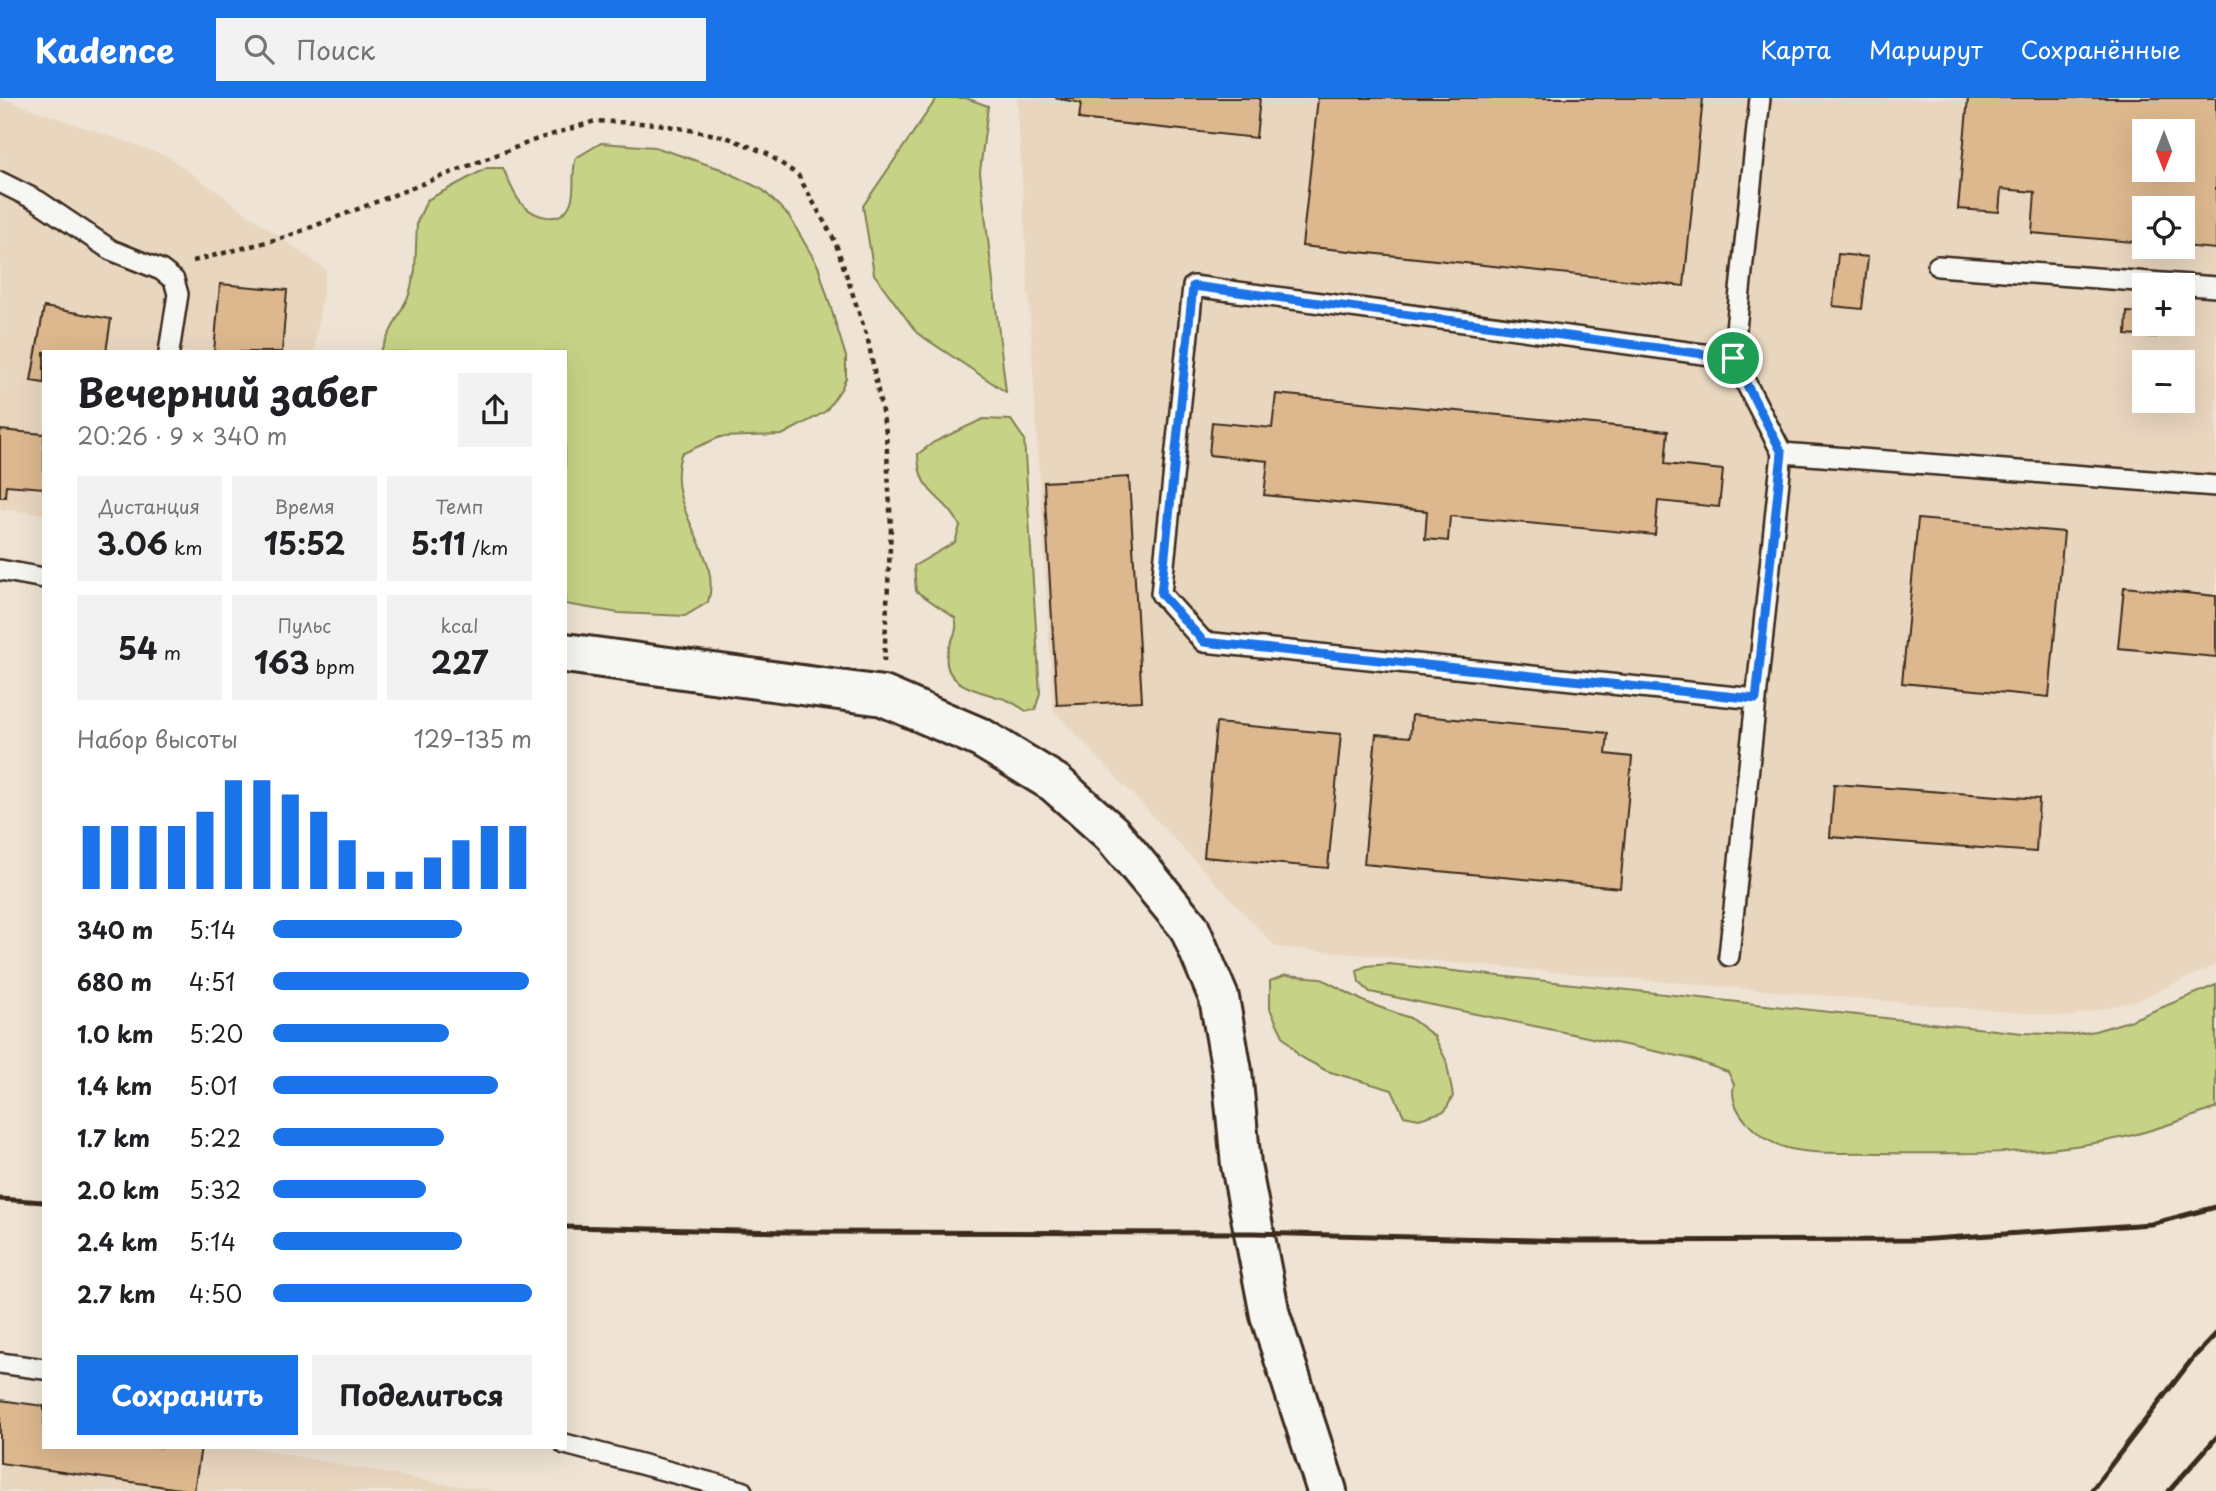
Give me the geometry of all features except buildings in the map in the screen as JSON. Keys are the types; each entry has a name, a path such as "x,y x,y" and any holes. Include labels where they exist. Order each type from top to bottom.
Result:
{"street":[{"path":"567,653 883,696 981,737 1055,783 1112,834 1189,927 1219,998 1232,1071 1241,1165 1270,1315 1326,1491"}],"lane":[{"path":"1729,956 1782,453 1733,358 1760,98"},
{"path":"0,182 38,201 111,250 161,270 174,280 178,294 169,350"},
{"path":"1938,266 2216,287"},
{"path":"1733,358 1193,286 1161,594 1204,642 1756,699"},
{"path":"1782,453 2216,486"},
{"path":"0,570 42,578"},
{"path":"0,1363 42,1369"},
{"path":"567,1445 743,1491"}],"path":[{"path":"168,275 177,266 286,237 535,140 595,121 659,124 712,134 766,153 798,175 835,241 868,340 886,432 890,514 883,696"}],"shaded area":[{"path":"0,98 167,156 326,270 314,350 42,350 42,514 0,509"},
{"path":"1017,98 2216,98 2216,965 2138,1000 2068,1017 1276,947 1053,710"},
{"path":"0,1400 42,1406 42,1449 258,1449 450,1485 500,1491 0,1491"}],"green space":[{"path":"937,98 966,98 988,106 980,172 1006,392 917,333 874,274 863,206"},
{"path":"601,143 655,147 721,169 763,190 789,216 818,266 846,357 846,378 841,389 826,411 816,417 782,435 720,437 681,454 678,475 680,494 702,548 711,584 708,602 685,616 619,613 567,604 567,350 381,350 409,295 415,271 417,222 427,200 487,168 503,168 521,203 533,213 555,217 567,210 571,202 576,158"},
{"path":"983,419 1011,420 1024,439 1040,693 1035,710 1026,711 1007,700 967,687 951,675 947,666 947,655 955,632 955,618 916,591 914,566 955,542 960,526 954,515 927,487 919,468 918,454 934,442"},
{"path":"1389,964 2022,1033 2070,1035 2129,1021 2216,985 2216,1108 2160,1128 2065,1147 1973,1153 1802,1151 1770,1141 1750,1126 1736,1106 1734,1084 1728,1072 1688,1058 1370,992 1359,982 1357,970 1366,966"},
{"path":"1286,975 1320,978 1365,1002 1410,1018 1434,1036 1446,1060 1453,1096 1445,1111 1419,1119 1404,1116 1392,1090 1327,1071 1299,1056 1283,1036 1270,1009 1270,981"}],"railway":[{"path":"0,1199 42,1202"},
{"path":"567,1227 787,1232 1254,1233 1572,1241 1917,1240 2151,1224 2216,1207"},
{"path":"2091,1491 2193,1358 2216,1334"},
{"path":"2169,1491 2216,1438"}],"route":[{"path":"1193,286 1733,358 1782,453 1756,699 1204,642 1161,594 1193,286"}]}
